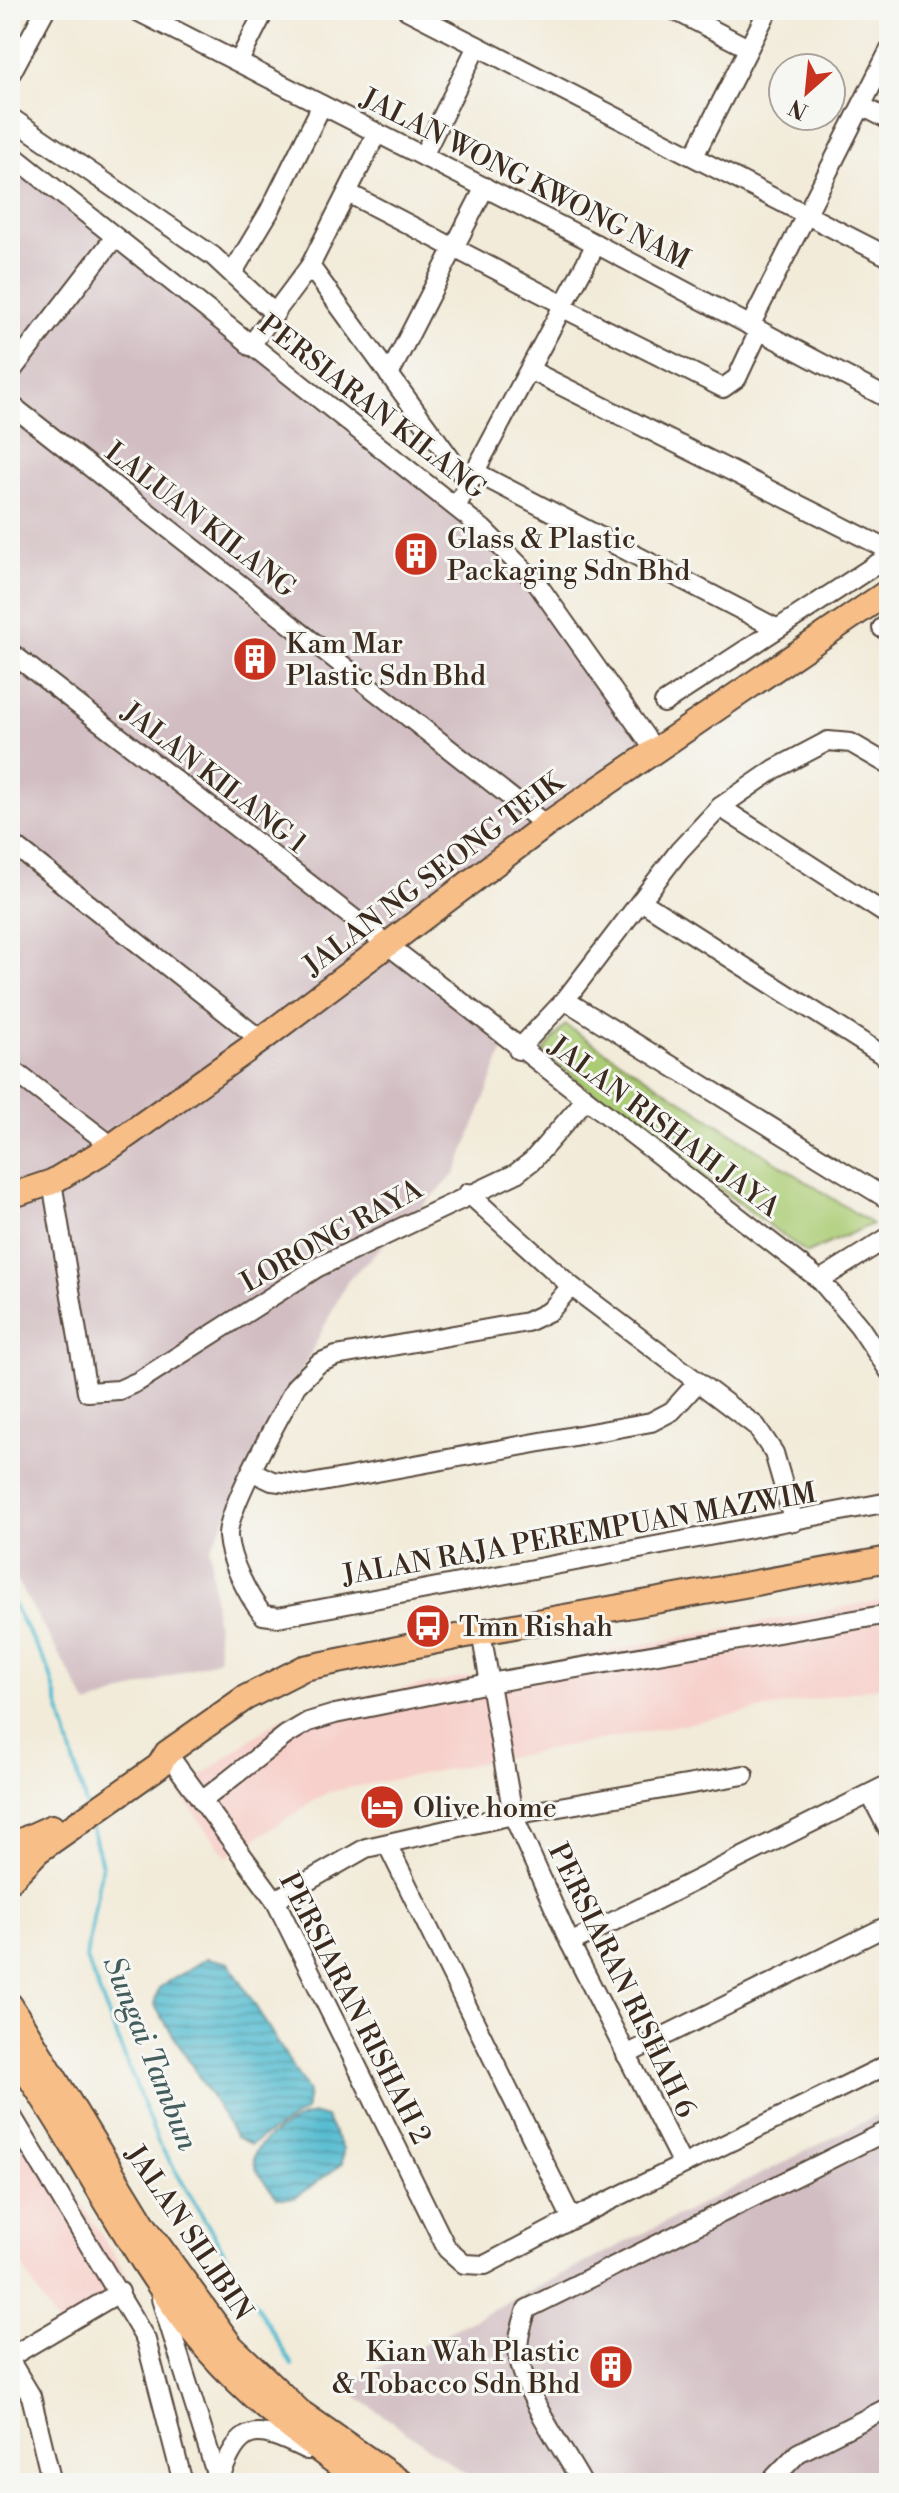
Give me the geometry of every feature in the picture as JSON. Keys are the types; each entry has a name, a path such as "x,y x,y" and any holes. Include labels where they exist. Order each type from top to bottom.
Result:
{"main road":[{"name":"JALAN NG SEONG TEIK","path":"10,1196 52,1182 112,1146 261,1040 546,825 889,591"},
{"path":"10,1880 50,1835 159,1766 167,1753 245,1698 304,1668 481,1632 889,1559"},
{"path":"10,1846 50,1835"},
{"name":"JALAN SILIBIN","path":"10,2005 145,2227 196,2302 231,2346 300,2412 402,2483"},
{"name":"JALAN SILIBIN","path":"10,2048 150,2268 207,2349 269,2410 364,2483"}],"street":[{"path":"10,75 45,10"},
{"name":"JALAN WONG KWONG NAM","path":"135,10 596,244 889,399"},
{"path":"239,61 265,10"},
{"path":"407,10 889,257"},
{"path":"674,10 748,48"},
{"path":"694,156 768,10"},
{"path":"423,156 477,46"},
{"path":"348,193 723,388 737,378 754,328 806,213 889,51"},
{"path":"233,272 269,212 322,105"},
{"path":"862,106 889,120"},
{"path":"10,117 233,272 275,314"},
{"path":"250,346 310,266 377,133"},
{"name":"PERSIARAN KILANG","path":"10,153 456,507 536,582 654,749"},
{"path":"389,375 485,187"},
{"path":"10,373 115,237"},
{"path":"456,507 596,244"},
{"path":"310,266 389,375 472,478 776,628"},
{"path":"530,370 889,553 664,703"},
{"name":"LALUAN KILANG","path":"10,404 546,825"},
{"name":"JALAN KILANG 1","path":"13,661 386,945"},
{"path":"518,1050 565,1000 699,827 720,807 818,744 839,741 863,749 889,765"},
{"path":"720,807 889,916"},
{"path":"10,842 261,1040"},
{"path":"641,901 889,1059"},
{"name":"JALAN RISHAH JAYA","path":"386,945 518,1050 820,1280 859,1326 889,1371"},
{"path":"565,1000 889,1200"},
{"path":"10,1068 112,1146"},
{"name":"LORONG RAYA","path":"52,1182 87,1392 119,1390 139,1381 318,1267 468,1193 515,1174 532,1161 585,1100"},
{"path":"468,1193 571,1286 768,1439 794,1522"},
{"path":"820,1280 889,1237"},
{"path":"571,1286 550,1311 527,1322 336,1356 319,1363 296,1386 253,1472 272,1481 305,1485 651,1422 672,1411 698,1382"},
{"name":"JALAN RAJA PEREMPUAN MAZWIM","path":"253,1472 229,1523 228,1536 255,1605 263,1615 278,1617 889,1502"},
{"path":"202,1801 308,1722 489,1683 889,1614"},
{"name":"PERSIARAN RISHAH 6","path":"481,1632 513,1815 570,1943 682,2164"},
{"name":"PERSIARAN RISHAH 2","path":"167,1753 275,1900 454,2258 473,2266 485,2265 572,2219"},
{"path":"275,1900 351,1854 387,1844 513,1815 744,1775"},
{"path":"570,1943 889,1784"},
{"path":"870,1794 889,1831"},
{"path":"387,1844 572,2219 889,2064"},
{"path":"626,2055 889,1925"},
{"path":"10,2113 146,2340 183,2483"},
{"path":"582,2483 526,2382 519,2357 520,2333 527,2309 889,2130"},
{"name":"JALAN SILIBIN","path":"150,2268 219,2482"},
{"path":"52,2483 31,2396 10,2359 120,2292"},
{"path":"769,2483 798,2453 889,2407"},
{"path":"219,2482 234,2445 244,2435 257,2430 275,2433 326,2455"}],"shaded area":[{"path":"10,156 515,560 653,753 391,947 506,1043 456,1173 348,1280 210,1549 219,1659 88,1705 10,1569"},
{"path":"889,1599 889,1685 328,1792 227,1857 179,1792 276,1721 311,1706"},
{"path":"10,2091 133,2285 58,2326 10,2246"},
{"path":"889,2109 889,2483 478,2483 342,2386"}],"green space":[{"path":"565,1025 872,1224 807,1253 627,1121 543,1052"}],"water":[{"path":"207,1958 229,1963 308,2092 305,2111 251,2144 236,2137 154,2004 159,1988"},
{"path":"315,2114 326,2117 343,2149 342,2164 294,2198 277,2198 257,2170 255,2154 277,2131"}],"waterway":[{"name":"Sungai Tambun","path":"10,1599 49,1670 86,1805"},
{"name":"Sungai Tambun","path":"91,1825 102,1865 86,1958 158,2142 292,2365"}],"place":[{"name":"Glass & Plastic Packaging Sdn Bhd","path":"416,554"},
{"name":"Kam Mar Plastic Sdn Bhd","path":"255,659"},
{"name":"Tmn Rishah","path":"428,1626"},
{"name":"Olive home","path":"382,1807"},
{"name":"Kian Wah Plastic & Tobacco Sdn Bhd","path":"611,2367"}]}
